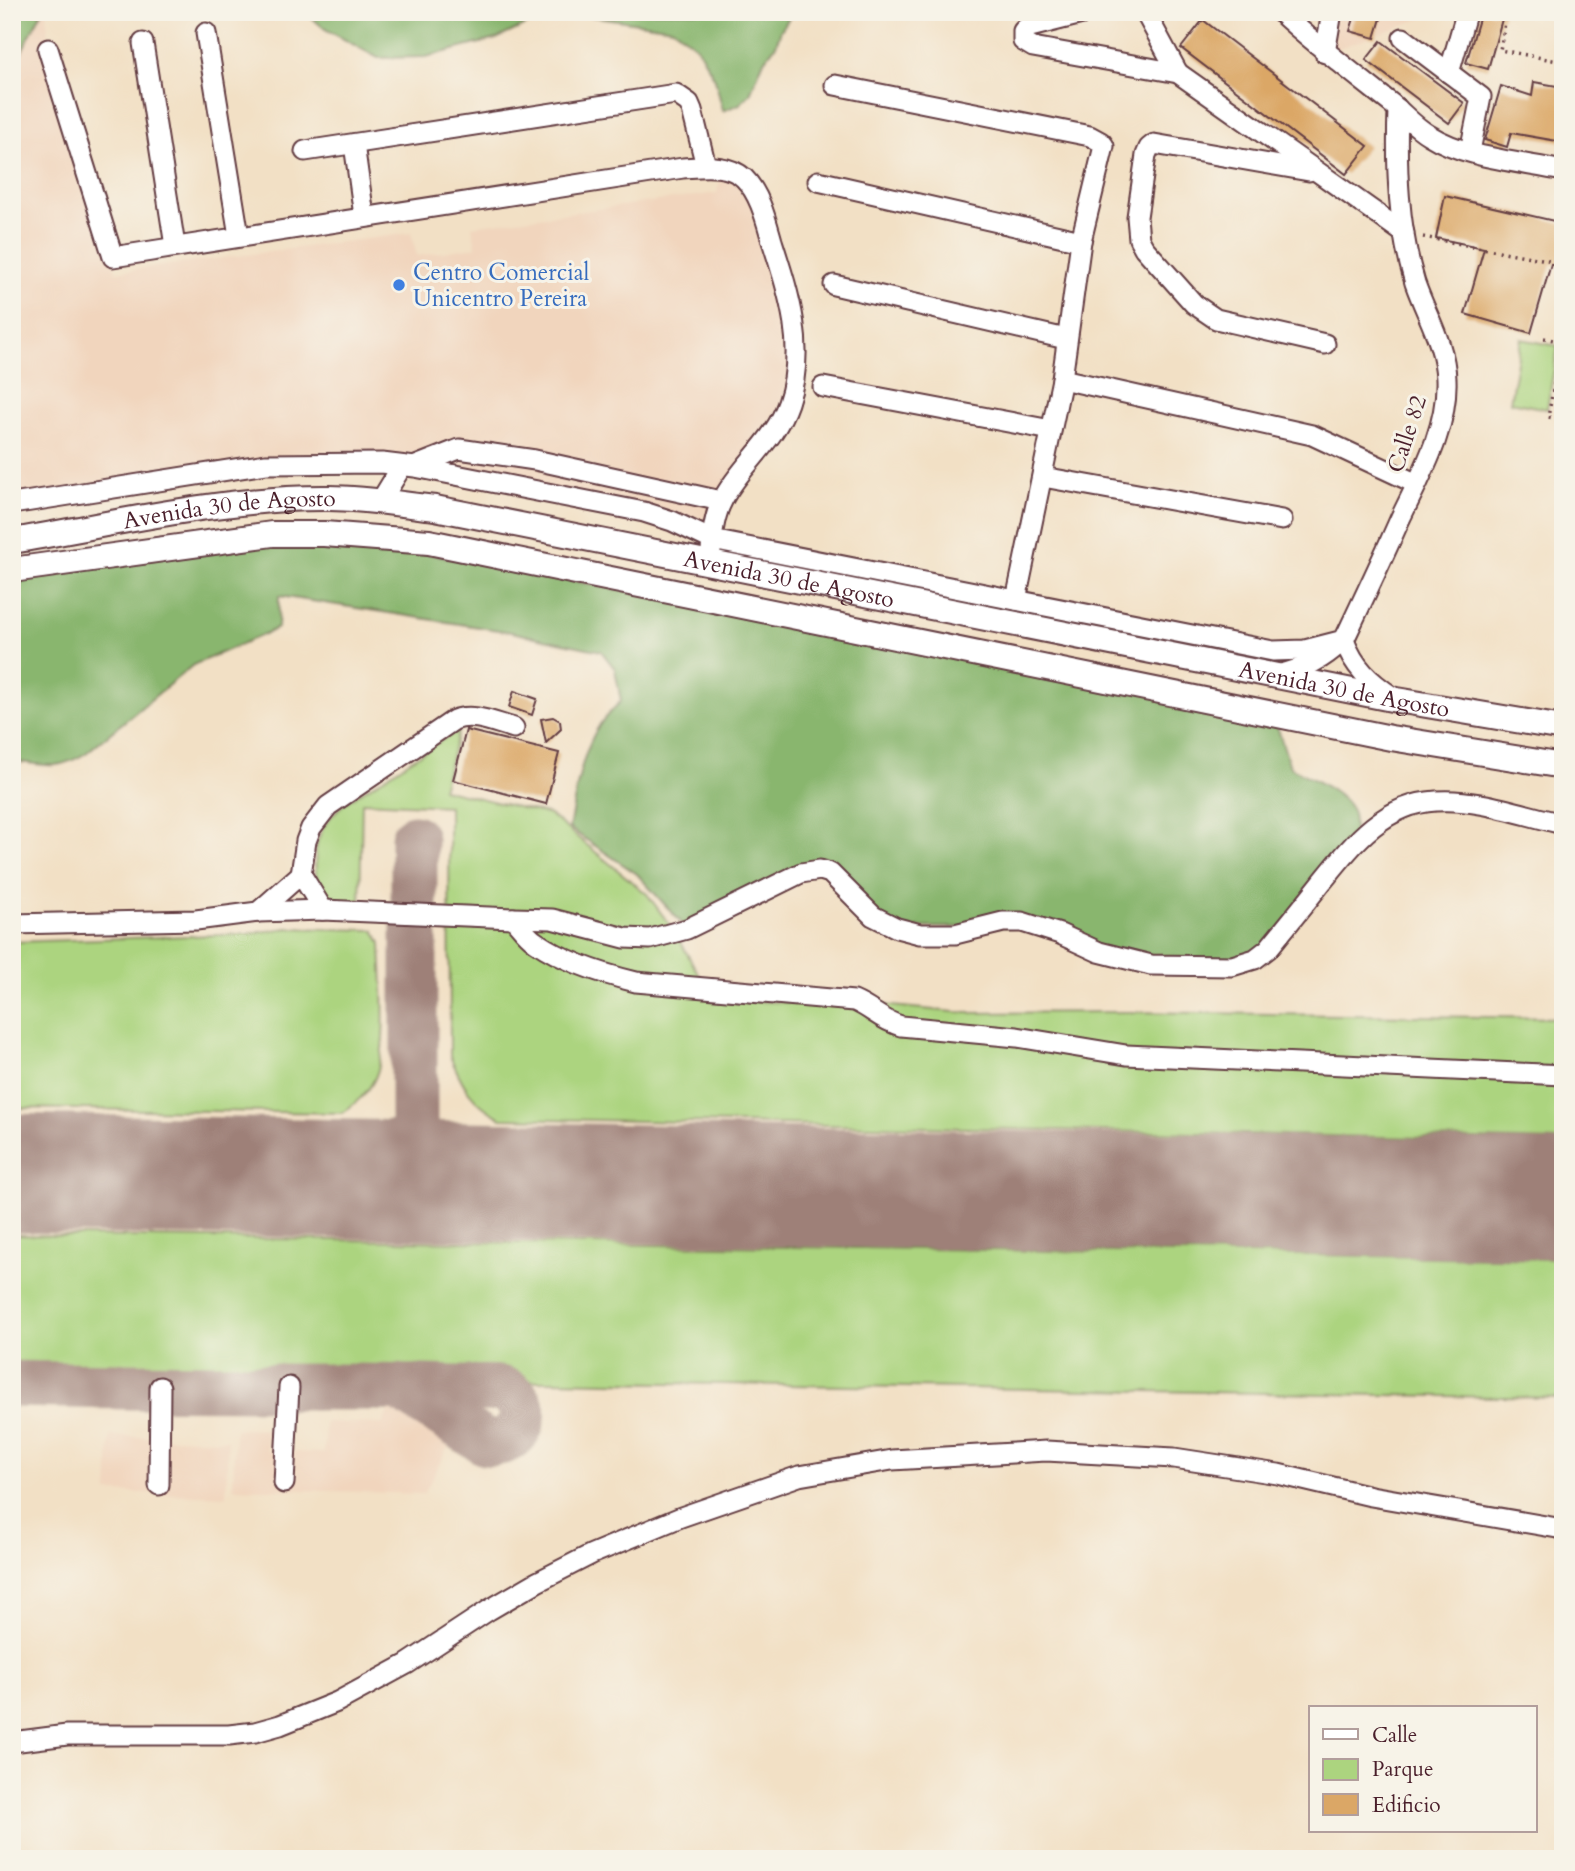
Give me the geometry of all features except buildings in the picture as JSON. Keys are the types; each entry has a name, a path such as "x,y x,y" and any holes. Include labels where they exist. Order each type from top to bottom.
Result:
{"main road":[{"name":"Avenida 30 de Agosto","path":"12,541 219,506 329,498 435,508 711,551 1397,700 1563,728"},
{"name":"Avenida 30 de Agosto","path":"12,570 272,534 338,534 429,542 1391,738 1563,766"}],"street":[{"path":"1090,12 1026,28 1023,31 1023,41 1033,47 1178,73 1404,233"},
{"path":"1145,12 1178,73"},
{"path":"1280,12 1325,53 1428,135 1469,152 1563,172"},
{"path":"1325,53 1332,12"},
{"path":"1449,73 1466,15"},
{"path":"206,33 239,236"},
{"path":"1403,38 1481,97 1469,152"},
{"path":"143,43 175,246"},
{"path":"48,49 113,257 683,168 723,167 743,177 762,209 790,298 796,331 794,379 782,419 733,482 722,501 716,517 711,551"},
{"path":"835,85 1096,138 1104,150 1081,241 1062,379 1016,600"},
{"path":"305,151 676,94 689,103 706,166"},
{"name":"Calle 82","path":"1277,675 1307,668 1329,654 1344,640 1417,484 1440,425 1446,376 1440,344 1415,283 1404,233 1398,164 1398,109"},
{"path":"1317,172 1154,144 1146,155 1137,229 1144,248 1204,313 1222,321 1325,344"},
{"path":"354,145 364,216"},
{"path":"818,181 1081,241"},
{"path":"834,285 1066,339"},
{"path":"1062,379 1312,435 1417,484"},
{"path":"823,387 1051,430"},
{"path":"380,502 408,466 459,449 535,460 722,501"},
{"path":"12,504 266,464 382,463 408,466 644,512 672,521 711,551 1016,600 1273,651 1305,650 1344,640 1350,658 1358,669 1397,700"},
{"path":"1043,477 1282,520"},
{"path":"258,912 301,874 306,841 315,822 328,806 460,717 474,717 514,728"},
{"path":"12,924 196,920 258,912 323,910 552,919 625,939 650,939 687,929 801,873 820,870 837,878 873,916 898,928 920,934 955,934 1003,922 1022,922 1039,926 1099,952 1125,960 1151,965 1232,966 1255,959 1268,949 1353,845 1372,826 1389,815 1435,801 1457,802 1563,824"},
{"path":"301,874 323,910"},
{"path":"513,918 536,942 610,976 636,982 854,1001 866,1006 885,1021 901,1026 1017,1037 1126,1055 1563,1075"},
{"path":"159,1485 160,1387"},
{"path":"284,1483 289,1387"},
{"path":"12,1742 66,1734 229,1734 255,1732 280,1725 337,1702 407,1664 489,1610 592,1554 681,1517 799,1476 892,1460 1046,1451 1174,1458 1278,1474 1371,1496 1563,1529"}],"path":[{"path":"1507,12 1500,50 1563,62"},
{"path":"1404,233 1563,263"},
{"path":"1544,338 1563,342 1548,417 1563,420"}],"shaded area":[{"name":"Centro Comercial Unicentro Pereira","path":"42,12 47,12 48,49 116,272 411,233 417,256 476,247 472,226 717,193 722,168 743,177 790,298 794,379 716,517 698,532 415,467 266,464 12,504 12,70"},
{"path":"1332,12 1439,12 1325,53"},
{"path":"395,1399 453,1437 424,1494 233,1488 235,1429 267,1430 267,1451 324,1453 325,1422 382,1424"},
{"path":"110,1436 228,1440 226,1496 108,1492"}],"green space":[{"path":"12,12 42,12 12,70"},
{"path":"305,12 793,12 781,30 776,45 763,62 750,94 740,104 723,111 715,79 697,47 673,28 590,16 545,16 496,39 426,57 378,58 325,29"},
{"path":"1521,339 1558,346 1547,409 1510,402"},
{"path":"324,534 1273,713 1290,767 1333,791 1352,811 1353,844 1255,959 1151,965 1039,926 897,928 820,870 687,929 637,874 569,828 587,749 601,723 621,701 615,669 601,651 511,632 279,596 278,628 193,665 86,753 59,764 12,761 12,570"},
{"path":"459,729 442,789 550,815 647,894 675,932 713,1000 881,1005 965,1013 1126,1012 1563,1018 1563,1141 501,1118 482,1106 469,1092 450,1056 449,806 362,802 360,909 330,900 324,896 317,883 318,840 323,828 338,809"},
{"path":"288,928 374,930 381,943 384,1012 379,1065 369,1088 342,1113 12,1108 12,942 247,934"},
{"path":"12,1235 1563,1259 1563,1398 12,1372"}],"taxiway":[{"path":"414,838 414,1181"},
{"path":"12,1384 396,1387 410,1388 463,1389 496,1388 512,1394 519,1402 521,1422 517,1431 509,1438 498,1442 485,1442 398,1387"}],"runway":[{"path":"12,1173 1563,1200"}],"place":[{"name":"Centro Comercial Unicentro Pereira","path":"399,285"}]}
